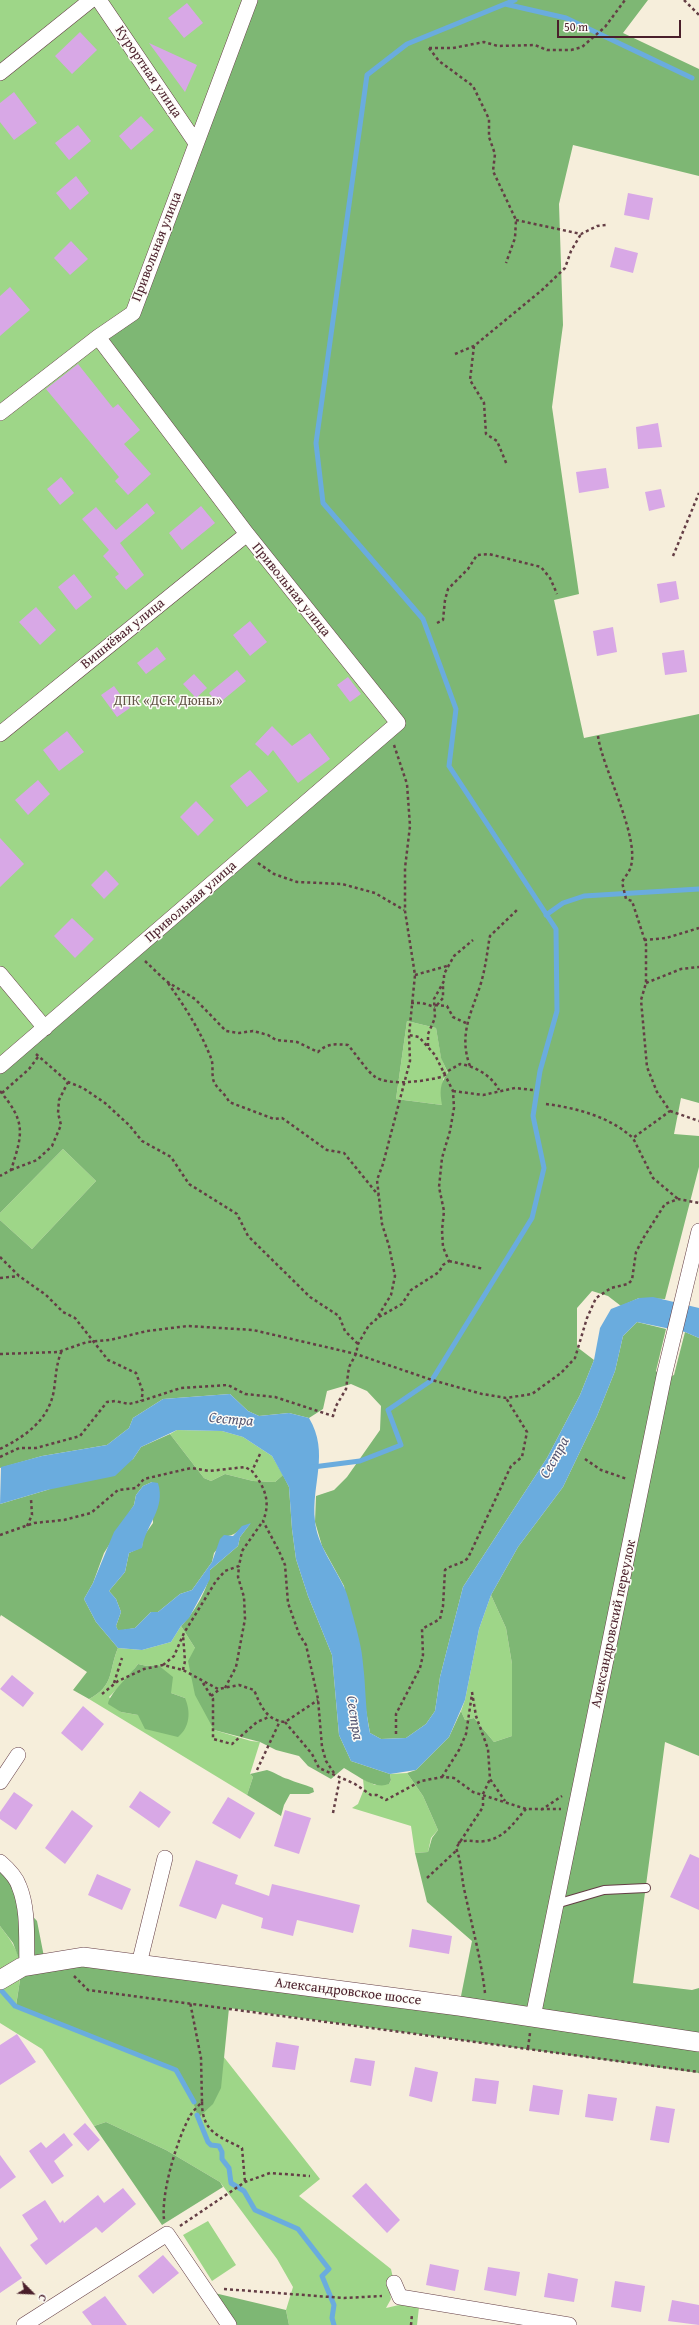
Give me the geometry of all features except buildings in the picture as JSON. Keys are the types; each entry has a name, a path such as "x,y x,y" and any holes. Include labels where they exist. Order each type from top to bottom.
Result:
{"street":[{"path":"0,73 91,0"},
{"name":"Курортная улица","path":"99,0 196,143"},
{"name":"Привольная улица","path":"0,1066 398,723 247,534 98,337 133,312 250,0"},
{"path":"0,413 98,337"},
{"name":"Вишнёвая улица","path":"0,734 247,534"},
{"path":"0,974 45,1028"},
{"name":"Александровский переулок","path":"533,2017 666,1371 699,1231"},
{"path":"0,1782 18,1755"},
{"path":"139,1964 166,1858"},
{"path":"0,1862 8,1869 19,1885 24,1907 12,1973"},
{"name":"Александровское шоссе","path":"12,1973 59,1959 83,1957 487,2010 699,2042"},
{"path":"24,2325 167,2234 229,2325"},
{"path":"394,2283 400,2297 569,2325"}],"lane":[{"path":"556,1904 604,1890 646,1888"}],"path":[{"path":"506,263 515,238 516,220 493,170 495,154 489,137 489,119 473,86 439,62 429,48 453,48 484,42 498,46 535,45 547,50 571,50 582,47 605,27 625,0"},
{"path":"684,0 699,15"},
{"path":"516,220 581,234"},
{"path":"455,354 474,346 542,290 565,268 571,251 581,234 597,226 606,225"},
{"path":"474,346 470,380 484,404 486,434 497,441 507,465"},
{"path":"673,556 699,493"},
{"path":"437,623 443,620 445,615 445,600 448,589 468,570 478,555 489,554 541,567 550,578 557,594"},
{"path":"598,736 627,828 632,853 630,868 622,882 626,899 632,900 644,940 646,983 641,1000 647,1067 657,1092 670,1111 699,1121"},
{"path":"378,1317 392,1295 395,1276 390,1246 382,1224 377,1180 383,1164 410,1061 409,1034 415,975 405,911 405,868 410,826 407,784 394,745"},
{"path":"246,855 274,874 297,882 342,884 375,893 405,911"},
{"path":"470,1066 466,1045 466,1023 480,984 490,936 518,909"},
{"path":"644,940 666,938 699,928"},
{"path":"435,1006 443,998 444,974 448,966 454,956 473,940"},
{"path":"135,950 149,966 166,981 195,999 226,1030 239,1033 253,1031 268,1035 276,1040 297,1042 318,1052 323,1046 332,1044 348,1045 374,1077 387,1081 405,1082 444,1075 460,1064 470,1066 496,1085 499,1090"},
{"path":"415,975 448,966"},
{"path":"646,983 681,969 699,966"},
{"path":"166,981 190,1013 212,1060 214,1082 226,1095 230,1102 274,1118 282,1118 327,1150 344,1153 379,1196"},
{"path":"428,1046 428,1034 435,1018 434,999 443,984"},
{"path":"411,1003 447,1006 454,1017 466,1023"},
{"path":"409,1034 419,1037 435,1055 453,1091 454,1108 450,1131 442,1158 439,1187 444,1211 442,1230 443,1247 449,1261"},
{"path":"29,1042 38,1057 68,1082 83,1088 105,1103 129,1125 142,1141 171,1157 189,1184 237,1214 248,1236 310,1297 338,1316 345,1331 358,1344"},
{"path":"11,1170 21,1140 20,1132 15,1110 1,1092 28,1069 38,1057"},
{"path":"0,1176 37,1160 52,1146 61,1125 58,1113 59,1100 68,1082"},
{"path":"453,1091 482,1095 499,1090 515,1088 533,1090"},
{"path":"546,1104 566,1107 594,1115 625,1131 633,1138 653,1178 678,1199 699,1203"},
{"path":"633,1138 670,1111"},
{"path":"0,1354 62,1350 94,1341 110,1340 147,1331 188,1326 252,1330 356,1354 432,1380 506,1398 532,1394 546,1382 561,1373 575,1358 587,1318 596,1298 611,1288 628,1284 632,1280 636,1252 644,1236 665,1204 678,1199"},
{"path":"0,1257 19,1276 46,1295 63,1312 75,1318 108,1360 136,1373 143,1392 141,1401"},
{"path":"0,1457 19,1448 36,1448 80,1436 107,1402 115,1401 129,1404 181,1388 228,1385 244,1394 274,1397 333,1416 336,1406 346,1390 349,1367 356,1354 358,1344 369,1325 378,1317 402,1304 411,1290 439,1272 443,1265 449,1261 484,1270"},
{"path":"0,1278 19,1276"},
{"path":"0,1449 28,1433 50,1410 57,1363 62,1350"},
{"path":"396,1734 396,1714 420,1668 423,1655 422,1629 440,1619 443,1606 445,1570 449,1567 463,1564 468,1558 511,1466 522,1456 527,1432 506,1398"},
{"path":"252,1471 260,1454"},
{"path":"585,1459 601,1470 642,1486"},
{"path":"0,1536 34,1523 64,1520 91,1513 118,1490 136,1488 144,1479 191,1468 209,1471 245,1468 252,1471 267,1494 266,1513 263,1521 242,1551 238,1577 244,1597 245,1619 236,1667 226,1683 225,1688"},
{"path":"27,1526 32,1515 31,1499"},
{"path":"263,1521 280,1551 285,1565 288,1603 299,1634 306,1645 318,1699 322,1747 326,1762 334,1773 340,1778 355,1784 371,1795 377,1795 386,1800 421,1781 442,1777 454,1778 473,1792 526,1809 575,1811"},
{"path":"102,1694 114,1684 138,1671 163,1665 174,1656 183,1635 216,1581 225,1571 239,1566"},
{"path":"183,1635 185,1661 183,1670"},
{"path":"114,1684 122,1658"},
{"path":"163,1665 183,1670 201,1682 221,1688 239,1685 254,1690 269,1717 285,1722 312,1754 319,1768 327,1772 334,1773"},
{"path":"201,1682 211,1696 213,1739 232,1744 257,1722 269,1717"},
{"path":"211,1696 221,1688"},
{"path":"442,1777 459,1750 466,1734 472,1692 476,1716 488,1749 490,1779 483,1794 483,1807 458,1843 457,1850 462,1863 465,1894 480,1959 487,2010"},
{"path":"285,1722 318,1699"},
{"path":"257,1770 280,1721"},
{"path":"333,1813 340,1778"},
{"path":"490,1779 506,1802"},
{"path":"541,1810 555,1799 566,1794 578,1795"},
{"path":"458,1843 473,1840 484,1841 503,1835 526,1809"},
{"path":"427,1878 457,1850"},
{"path":"59,1959 88,1990 190,2002 699,2072"},
{"path":"190,2002 201,2058 202,2116 208,2127 217,2136 242,2148 244,2155 245,2182"},
{"path":"202,2102 190,2115 171,2166 163,2209 167,2234 245,2182 270,2173 310,2176"},
{"path":"203,2288 344,2298 400,2297"}],"green space":[{"name":"ДПК «ДСК Дюны»","path":"0,0 250,0 398,723 0,1064"},
{"path":"250,0 648,0 623,33 699,69 699,176 573,145 559,204 563,325 552,407 579,594 554,600 584,738 699,714 699,1103 681,1098 674,1134 699,1136 699,1167 665,1299 639,1298 621,1306 608,1296 592,1291 577,1308 577,1347 594,1360 580,1395 547,1458 463,1587 440,1677 435,1711 426,1724 406,1738 381,1739 370,1733 344,1586 322,1546 315,1522 316,1496 334,1490 347,1477 380,1430 381,1406 367,1391 351,1384 327,1391 323,1409 309,1418 289,1413 259,1416 248,1411 230,1394 163,1399 133,1418 129,1428 107,1445 42,1456 0,1468 0,1220 32,1249 96,1181 63,1149 0,1213 0,1064 398,723 100,340 133,313","holes":["407,1021 436,1028 441,1058 448,1073 443,1081 441,1089 442,1105 396,1099"]},
{"path":"407,1021 436,1028 441,1057 448,1074 443,1079 442,1105 396,1099"},
{"path":"63,1149 96,1181 32,1249 0,1220 0,1213"},
{"path":"637,1322 666,1329 656,1371 661,1377 540,2009 667,1378 674,1375 685,1332 699,1338 699,1756 665,1742 633,1983 692,1990 699,1988 699,2073 229,2008 221,2088 213,2104 198,2118 192,2099 176,2070 16,2006 22,1967 13,1943 0,1926 0,1862 24,1907 37,1921 45,1962 459,2006 472,1941 427,1902 415,1853 428,1852 432,1838 438,1830 423,1796 407,1773 416,1770 449,1737 461,1711 465,1720 474,1718 494,1742 512,1736 512,1664 506,1628 491,1595 518,1547 563,1487 597,1416 615,1371 623,1336"},
{"path":"177,1430 222,1431 243,1437 272,1456 283,1475 275,1482 253,1481 225,1474 211,1481 204,1478 170,1434"},
{"path":"170,1434 204,1478 211,1481 225,1474 253,1481 275,1482 283,1475 289,1487 296,1559 308,1596 332,1655 339,1735 351,1761 390,1774 391,1780 389,1784 377,1785 360,1778 344,1768 331,1779 308,1766 299,1756 276,1750 260,1742 214,1730 195,1695 188,1661 195,1648 181,1626 191,1615 200,1600 207,1584 210,1570 238,1546 240,1537 250,1524 228,1536 214,1553 212,1562 192,1590 180,1594 158,1612 151,1612 135,1628 118,1631 116,1626 121,1612 116,1599 109,1591 125,1572 129,1553 142,1547 143,1537 153,1523 152,1482 143,1486 136,1495 134,1505 104,1553 93,1583 84,1599 96,1622 118,1648 107,1683 97,1694 89,1699 73,1690 87,1672 1,1615 0,1617 0,1504 47,1490 133,1459 141,1447"},
{"path":"491,1595 506,1628 512,1664 512,1736 494,1742 474,1718 465,1720 461,1711 465,1700 479,1629"},
{"path":"181,1626 195,1648 214,1730 251,1741 260,1742 250,1774 253,1777 247,1795 89,1699 97,1694 107,1683 118,1648 142,1650 171,1642","holes":["138,1664 147,1666 158,1665 171,1693 185,1698 138,1715 121,1712 109,1697 126,1680"]},
{"path":"138,1664 147,1666 158,1665 173,1677 171,1693 185,1698 189,1714 185,1729 178,1737 145,1729 138,1715 121,1712 108,1704 112,1695"},
{"path":"267,1770 313,1788 314,1792 309,1794 290,1794 284,1805 281,1816 247,1795 253,1777 250,1774"},
{"path":"407,1773 423,1796 438,1830 431,1838 428,1852 415,1853 411,1826 352,1808 358,1804 364,1789 363,1779 375,1785 389,1784 391,1780 390,1774"},
{"path":"0,1926 14,1947 20,1964 20,1982 16,2006 176,2070 192,2099 198,2118 222,2070 223,2056 320,2179 299,2196 391,2269 394,2283 389,2287 391,2299 386,2308 399,2305 403,2298 420,2298 417,2325 289,2325 286,2310 293,2287 277,2259 220,2182 166,2150 106,2122 94,2126 42,2049 0,2023"},
{"path":"106,2122 166,2150 220,2182 223,2187 162,2225 94,2126"},
{"path":"208,2221 236,2265 212,2281 183,2235"},
{"path":"206,2291 286,2310 289,2325 229,2325"}],"water":[{"name":"Сестра","path":"653,1297 699,1308 699,1338 685,1332 637,1322 623,1336 615,1371 597,1416 563,1487 518,1547 491,1595 479,1629 465,1700 449,1737 416,1770 390,1774 351,1761 339,1735 332,1655 308,1596 296,1559 289,1487 272,1456 243,1437 222,1431 177,1430 141,1447 133,1459 115,1476 47,1490 0,1504 1,1467 42,1456 107,1445 129,1428 133,1418 163,1399 230,1394 248,1411 259,1416 289,1413 309,1418 315,1431 319,1456 314,1507 316,1529 322,1546 345,1589 349,1600 362,1658 370,1733 381,1739 406,1738 426,1724 435,1711 440,1677 463,1587 547,1458 580,1395 594,1360 600,1328 611,1309 639,1298"},
{"path":"152,1482 158,1483 160,1492 158,1509 147,1531 142,1548 129,1553 125,1572 109,1591 116,1599 121,1612 116,1626 118,1630 135,1628 151,1612 158,1612 180,1594 192,1590 212,1562 220,1539 224,1535 233,1536 242,1526 251,1523 240,1537 238,1546 210,1570 210,1579 189,1618 181,1626 171,1642 142,1650 118,1648 96,1622 84,1599 93,1583 114,1532 134,1505 136,1495 143,1486"}],"waterway":[{"path":"313,1467 360,1461 401,1445 388,1410 432,1380 532,1218 544,1168 533,1116 540,1071 557,1011 556,929 449,766 456,709 423,619 323,503 316,443 367,75 407,44 515,0"},
{"path":"505,4 566,18 692,78"},
{"path":"546,915 563,903 584,896 699,889"},
{"path":"0,1989 15,2006 176,2070 194,2102"},
{"path":"197,2115 208,2142 211,2145 219,2146 222,2152 222,2159 229,2168 231,2183 244,2191 255,2210 298,2229 329,2269 322,2276 334,2305 332,2318 334,2325"}]}
